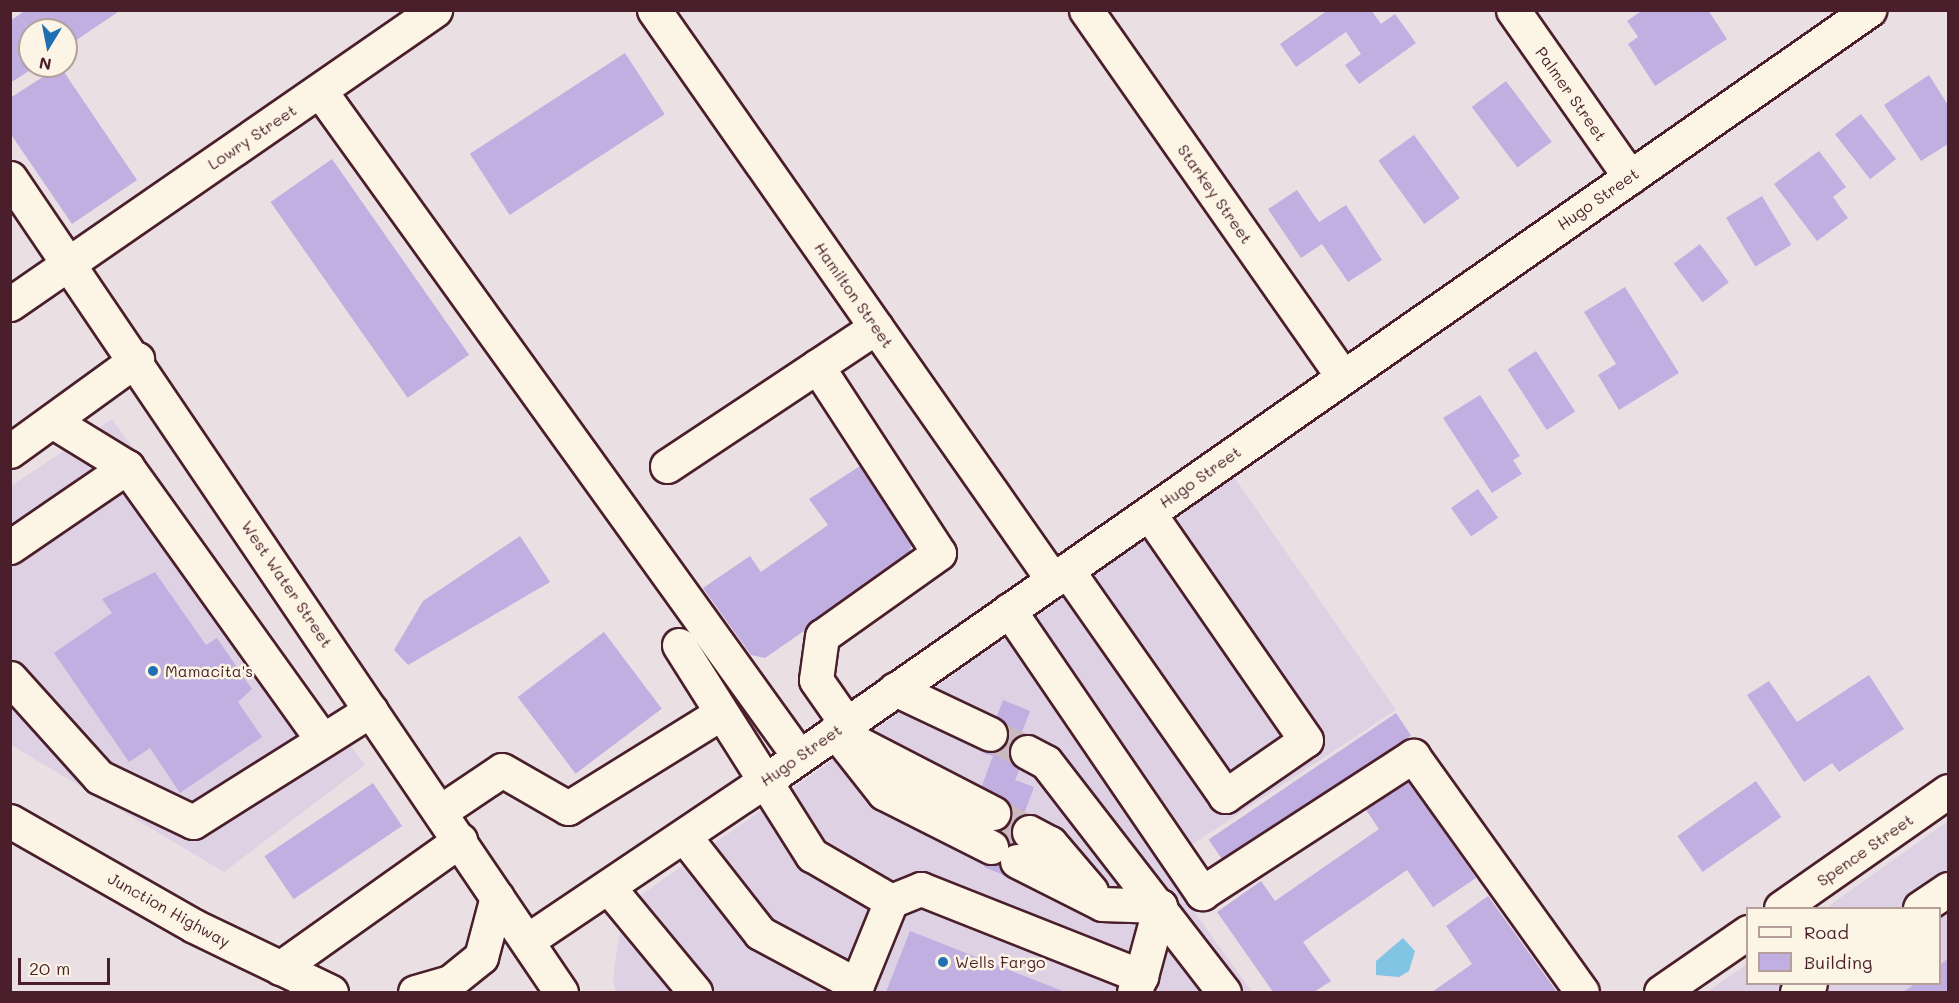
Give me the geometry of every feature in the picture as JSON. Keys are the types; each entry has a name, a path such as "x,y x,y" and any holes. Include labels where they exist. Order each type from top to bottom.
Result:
{"street":[{"name":"Lowry Street","path":"10,304 435,10"},
{"name":"Hamilton Street","path":"654,10 876,327 1225,796 1306,740 1149,513"},
{"name":"Starkey Street","path":"1086,10 1343,377"},
{"name":"Palmer Street","path":"1513,10 1630,177"},
{"name":"Hugo Street","path":"528,940 609,888 765,781 798,755 1060,575 1869,10"},
{"path":"320,91 798,755"},
{"name":"West Water Street","path":"12,185 137,359 371,710 528,940 561,993"},
{"path":"667,466 876,327"},
{"path":"10,451 137,359"},
{"path":"817,366 939,553 822,636 816,680 840,727 884,793 1012,847 1102,904 1160,906"},
{"path":"52,421 127,467 322,739"},
{"path":"10,547 127,467"},
{"path":"1009,610 1202,893 1413,756 1582,993"},
{"path":"679,645 718,715 765,781 812,855 891,901"},
{"path":"10,678 99,777 193,822 371,710"},
{"path":"895,689 990,734"},
{"path":"441,811 502,770 568,808 718,715"},
{"path":"840,727 993,813"},
{"path":"1027,752 1046,762 1160,906 1224,993"},
{"name":"Spence Street","path":"1784,907 1948,792"},
{"path":"684,836 760,933 855,989 891,901 921,889 1137,984 1160,906 1142,804"},
{"name":"Junction Highway","path":"10,821 194,926 280,968 318,990"},
{"path":"280,968 460,840"},
{"path":"609,888 695,993"},
{"path":"1923,907 1948,889"},
{"path":"415,993 450,982 482,957 498,897"},
{"path":"1661,993 1746,933"}],"shaded area":[{"path":"112,419 365,765 224,872 11,745 11,486"},
{"path":"1234,477 1396,710 1161,865 1252,992 616,992 613,979 619,935 641,895"},
{"path":"1948,821 1948,992 1707,992 1746,965 1746,985 1941,985 1941,907 1827,907"}],"water":[{"path":"1403,938 1415,951 1409,971 1399,977 1376,975 1376,961"}],"building":[{"path":"26,10 121,10 78,39 78,18 18,18 18,78 10,83 10,21"},
{"path":"1328,10 1371,10 1381,24 1395,14 1416,43 1359,84 1345,65 1361,54 1346,32 1296,67 1280,44"},
{"path":"1643,10 1708,10 1727,39 1655,86 1628,44 1638,37 1627,21"},
{"path":"625,53 665,114 510,215 470,154"},
{"path":"1929,75 1948,105 1948,144 1921,161 1884,105"},
{"path":"41,78 68,78 137,180 72,224 10,133 10,98"},
{"path":"1506,81 1552,142 1517,168 1472,107"},
{"path":"1861,114 1896,159 1870,179 1835,134"},
{"path":"1414,135 1460,198 1424,224 1378,161"},
{"path":"1819,151 1846,187 1833,197 1848,218 1817,241 1774,184"},
{"path":"332,159 469,355 408,398 271,202"},
{"path":"1297,190 1319,222 1346,205 1382,260 1348,282 1322,244 1301,258 1268,209"},
{"path":"1762,196 1791,245 1755,266 1726,218"},
{"path":"1700,244 1729,282 1703,302 1674,264"},
{"path":"1625,287 1679,373 1619,410 1598,375 1616,364 1584,312"},
{"path":"1536,351 1575,411 1547,430 1507,370"},
{"path":"1480,395 1520,456 1513,460 1522,474 1492,493 1443,418"},
{"path":"860,466 912,542 909,558 765,658 751,655 703,588 750,556 761,572 828,525 809,499"},
{"path":"1478,489 1498,518 1471,537 1451,508"},
{"path":"520,536 550,582 408,665 394,650 423,601"},
{"name":"Mamacita's","path":"155,572 206,645 217,638 252,689 238,702 262,737 180,793 150,748 129,762 54,653 112,613 102,599"},
{"path":"604,632 662,709 576,774 518,697"},
{"path":"1869,675 1904,729 1839,772 1832,763 1804,782 1747,695 1769,681 1797,722"},
{"path":"1003,700 1030,711 1018,743 1029,747 1015,780 1034,787 1021,822 1032,826 1011,878 984,867 991,847 987,829 1000,796 981,788 993,756 983,753"},
{"path":"1396,713 1411,735 1224,862 1209,839"},
{"path":"1408,780 1476,878 1433,907 1407,870 1303,942 1331,981 1314,992 1273,992 1217,912 1261,881 1275,901 1379,829 1366,810"},
{"path":"1756,781 1781,817 1703,872 1677,836"},
{"path":"373,783 402,826 293,899 264,856"},
{"path":"1488,896 1557,992 1432,992 1472,964 1446,926"},
{"name":"Wells Fargo","path":"910,931 1065,992 886,992"},
{"path":"1948,958 1948,992 1903,992 1914,985 1941,985 1941,964"}],"tunnel":[{"path":"990,734 1027,752"},
{"path":"993,813 1029,832"}],"place":[{"name":"Mamacita's","path":"153,671"},
{"name":"Wells Fargo","path":"943,962"}]}
